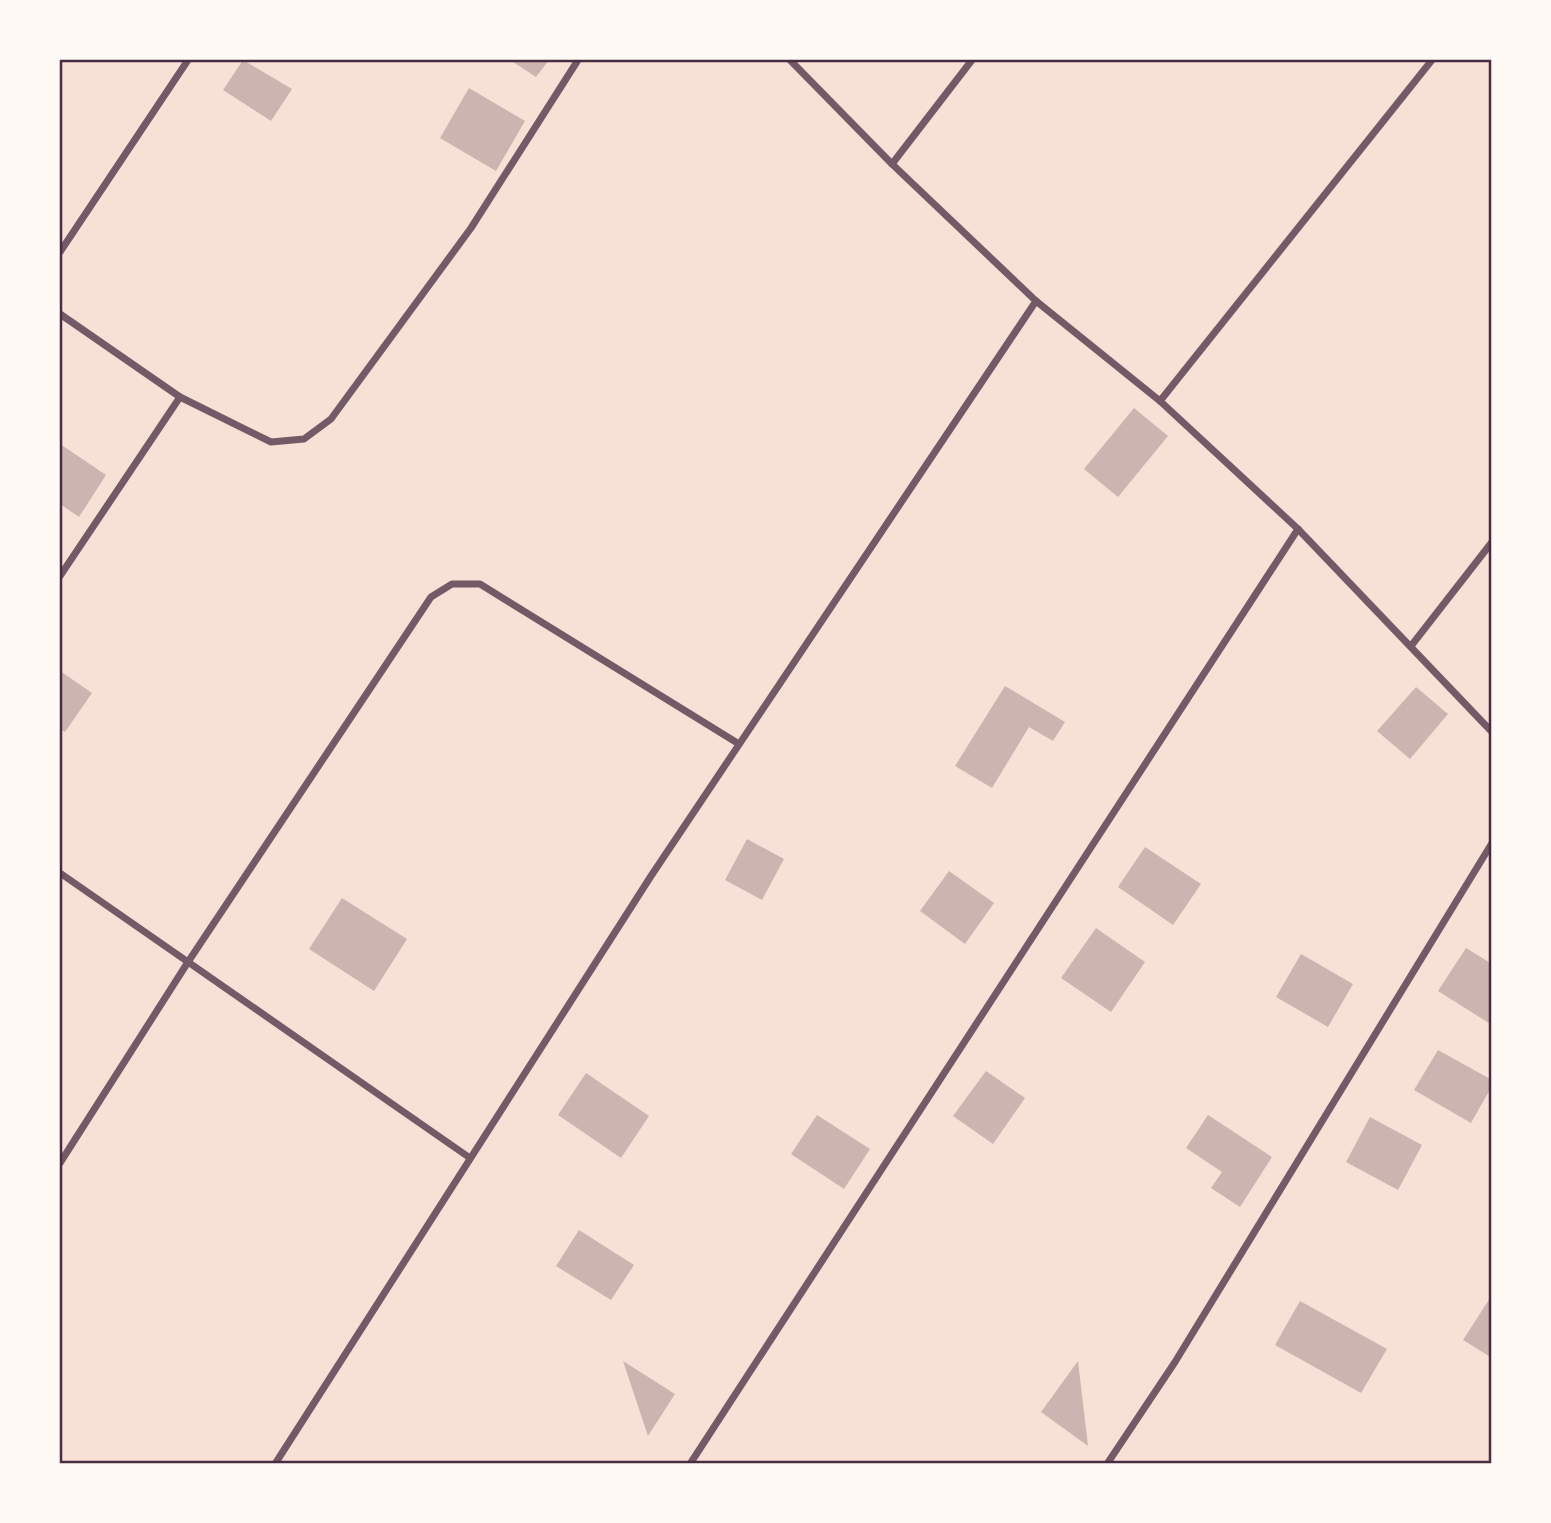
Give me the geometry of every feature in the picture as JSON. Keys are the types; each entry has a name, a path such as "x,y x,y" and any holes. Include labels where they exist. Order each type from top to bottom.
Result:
{"street":[{"path":"60,252 188,60"},
{"path":"60,314 180,397 271,442 304,439 331,419 471,228 578,60"},
{"path":"790,60 892,163 1036,300 1160,401 1298,529 1492,732"},
{"path":"892,163 972,60"},
{"path":"1160,401 1432,60"},
{"path":"275,1464 651,876 1036,300"},
{"path":"60,576 180,397"},
{"path":"690,1464 1298,529"},
{"path":"1411,646 1492,542"},
{"path":"60,1163 188,962 431,597 452,584 480,584 739,744"},
{"path":"1107,1464 1175,1362 1492,843"},
{"path":"60,873 470,1158"}],"building":[{"path":"243,60 292,89 271,121 223,90"},
{"path":"510,60 549,60 536,77"},
{"path":"469,88 525,121 496,171 440,138"},
{"path":"1134,408 1168,436 1118,497 1084,469"},
{"path":"60,444 106,475 79,517 60,504"},
{"path":"60,671 92,693 65,732 60,729"},
{"path":"1005,686 1065,722 1053,741 1029,727 992,788 955,766"},
{"path":"1416,687 1448,714 1410,759 1377,731"},
{"path":"747,839 784,859 762,900 725,880"},
{"path":"1145,847 1201,884 1173,925 1118,887"},
{"path":"949,871 994,903 965,944 920,911"},
{"path":"342,898 407,939 374,991 309,949"},
{"path":"1096,928 1145,962 1111,1012 1061,978"},
{"path":"1466,948 1492,964 1492,1025 1438,991"},
{"path":"1301,954 1353,984 1328,1027 1276,997"},
{"path":"1438,1050 1492,1080 1492,1086 1471,1123 1414,1090"},
{"path":"986,1071 1025,1098 993,1144 953,1116"},
{"path":"586,1073 649,1116 621,1158 558,1115"},
{"path":"817,1115 870,1149 844,1189 791,1154"},
{"path":"1208,1115 1272,1157 1240,1207 1211,1188 1222,1172 1186,1148"},
{"path":"1370,1117 1422,1145 1398,1190 1346,1162"},
{"path":"579,1230 634,1265 611,1300 556,1266"},
{"path":"1490,1298 1492,1299 1492,1358 1463,1340"},
{"path":"1300,1301 1387,1349 1361,1393 1275,1345"},
{"path":"623,1361 675,1394 648,1436"},
{"path":"1078,1361 1088,1446 1041,1412"}]}
